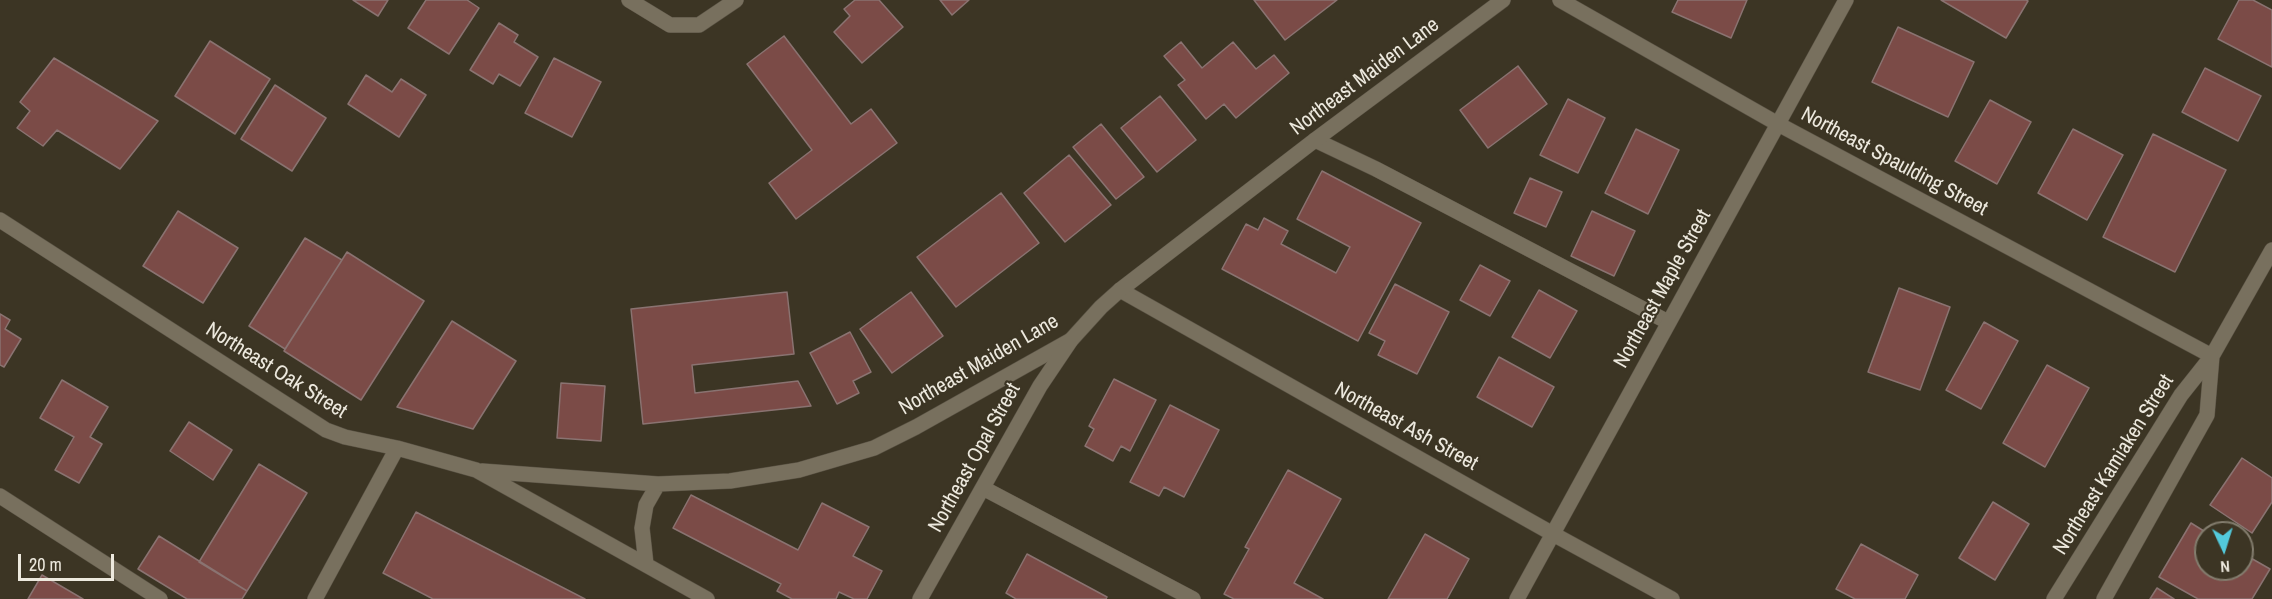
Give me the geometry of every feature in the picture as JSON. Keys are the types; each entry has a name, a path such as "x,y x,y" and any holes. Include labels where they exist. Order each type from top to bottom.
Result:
{"street":[{"path":"629,0 670,25 699,25 736,0"},
{"name":"Northeast Maiden Lane","path":"476,470 658,484 730,481 799,471 874,448 1071,340 1120,290 1503,0"},
{"name":"Northeast Spaulding Street","path":"1560,0 1778,124 2212,356"},
{"name":"Northeast Maple Street","path":"1517,599 1846,0"},
{"path":"1316,141 1376,169 1668,322"},
{"name":"Northeast Oak Street","path":"0,220 326,430 345,437 397,448 476,470 707,599"},
{"name":"Northeast Kamiaken Street","path":"2054,599 2181,395 2212,356 2272,250"},
{"name":"Northeast Ash Street","path":"1120,290 1672,599"},
{"name":"Northeast Opal Street","path":"920,599 1040,386 1071,340"},
{"name":"Northeast Kamiaken Street","path":"2104,599 2207,415 2212,356"},
{"path":"315,599 397,448"},
{"path":"646,564 642,528 646,505 658,484"},
{"path":"983,488 1193,599"},
{"path":"0,496 160,599"}],"building":[{"path":"353,0 388,0 378,16"},
{"path":"426,0 467,0 479,8 449,54 408,28"},
{"path":"855,0 879,0 903,27 862,63 834,32 850,16 844,9"},
{"path":"940,0 969,0 952,15"},
{"path":"1254,0 1337,0 1285,40"},
{"path":"1678,0 1747,0 1731,38 1672,12"},
{"path":"1941,0 2026,0 2028,1 2006,38"},
{"path":"2239,0 2253,0 2272,10 2272,67 2218,39"},
{"path":"499,23 518,35 514,42 538,57 520,86 499,74 493,84 470,70"},
{"path":"1898,27 1974,62 1948,117 1872,82"},
{"path":"784,36 851,124 871,109 897,143 796,219 769,183 812,150 747,64"},
{"path":"210,41 270,79 235,134 175,96"},
{"path":"1181,42 1202,68 1233,42 1256,69 1274,55 1289,73 1236,118 1224,104 1206,119 1178,85 1185,80 1164,56"},
{"path":"54,58 158,121 120,169 57,130 43,146 17,128 30,111 20,102"},
{"path":"554,58 601,82 572,137 525,113"},
{"path":"1518,66 1547,104 1488,148 1460,110"},
{"path":"2205,68 2261,96 2238,141 2182,112"},
{"path":"366,75 392,92 401,79 426,95 399,137 348,104"},
{"path":"275,85 326,118 292,171 241,139"},
{"path":"1160,96 1196,140 1157,172 1121,128"},
{"path":"1568,99 1605,118 1578,173 1540,155"},
{"path":"1990,100 2031,122 1997,184 1955,161"},
{"path":"1101,124 1144,177 1116,199 1073,147"},
{"path":"1636,129 1679,150 1648,214 1605,193"},
{"path":"2073,129 2123,155 2087,220 2038,193"},
{"path":"2153,134 2226,170 2175,272 2103,237"},
{"path":"1069,155 1111,205 1065,242 1024,193"},
{"path":"1322,171 1421,223 1358,341 1222,269 1246,224 1258,230 1264,218 1288,231 1281,244 1336,273 1350,247 1297,219"},
{"path":"1530,178 1562,192 1546,227 1514,213"},
{"path":"1001,193 1039,243 956,307 917,257"},
{"path":"178,211 238,248 203,303 143,266"},
{"path":"1592,211 1635,231 1614,276 1571,256"},
{"path":"305,238 342,260 285,349 249,326"},
{"path":"347,252 424,301 361,400 284,351"},
{"path":"1480,265 1510,281 1490,316 1460,300"},
{"path":"1395,284 1449,312 1417,374 1378,355 1385,341 1369,333"},
{"path":"1899,288 1950,307 1920,390 1868,372"},
{"path":"1539,290 1577,311 1550,358 1512,337"},
{"path":"787,292 794,354 692,365 695,393 798,381 811,406 643,424 631,309"},
{"path":"911,292 943,336 892,373 860,329"},
{"path":"0,314 10,320 5,329 21,339 4,367 0,365"},
{"path":"452,321 516,361 473,429 397,407"},
{"path":"1984,322 2018,341 1981,409 1946,390"},
{"path":"850,332 871,372 853,381 859,393 837,404 810,353"},
{"path":"1499,357 1554,387 1532,427 1477,397"},
{"path":"2047,365 2089,388 2045,467 2003,443"},
{"path":"1114,379 1156,400 1130,451 1121,446 1113,461 1085,446 1094,429 1089,426"},
{"path":"62,380 108,407 90,437 102,444 79,483 55,470 74,437 40,418"},
{"path":"561,383 605,386 601,441 557,438"},
{"path":"1170,405 1219,430 1184,497 1164,487 1159,496 1130,482"},
{"path":"189,422 232,450 213,480 170,451"},
{"path":"2242,458 2272,478 2272,502 2254,530 2254,521 2234,521 2210,505"},
{"path":"259,464 307,493 247,591 199,562"},
{"path":"1288,470 1341,499 1294,583 1323,599 1234,599 1224,594 1249,549 1245,547"},
{"path":"691,495 798,550 822,503 869,527 853,556 882,571 867,599 854,599 839,592 836,599 792,599 777,591 781,584 673,528"},
{"path":"1993,502 2029,524 1995,580 1959,558"},
{"path":"416,512 585,599 433,599 383,573"},
{"path":"2191,523 2194,525 2194,581 2254,581 2254,560 2270,569 2252,599 2198,599 2159,577"},
{"path":"1425,534 1469,559 1447,599 1388,599"},
{"path":"159,536 247,591 242,599 187,599 138,569"},
{"path":"1861,544 1918,575 1905,599 1855,599 1836,589"},
{"path":"1027,554 1107,597 1106,599 1016,599 1006,593"},
{"path":"42,575 83,599 28,599"},
{"path":"2157,588 2174,599 2150,599"}]}
